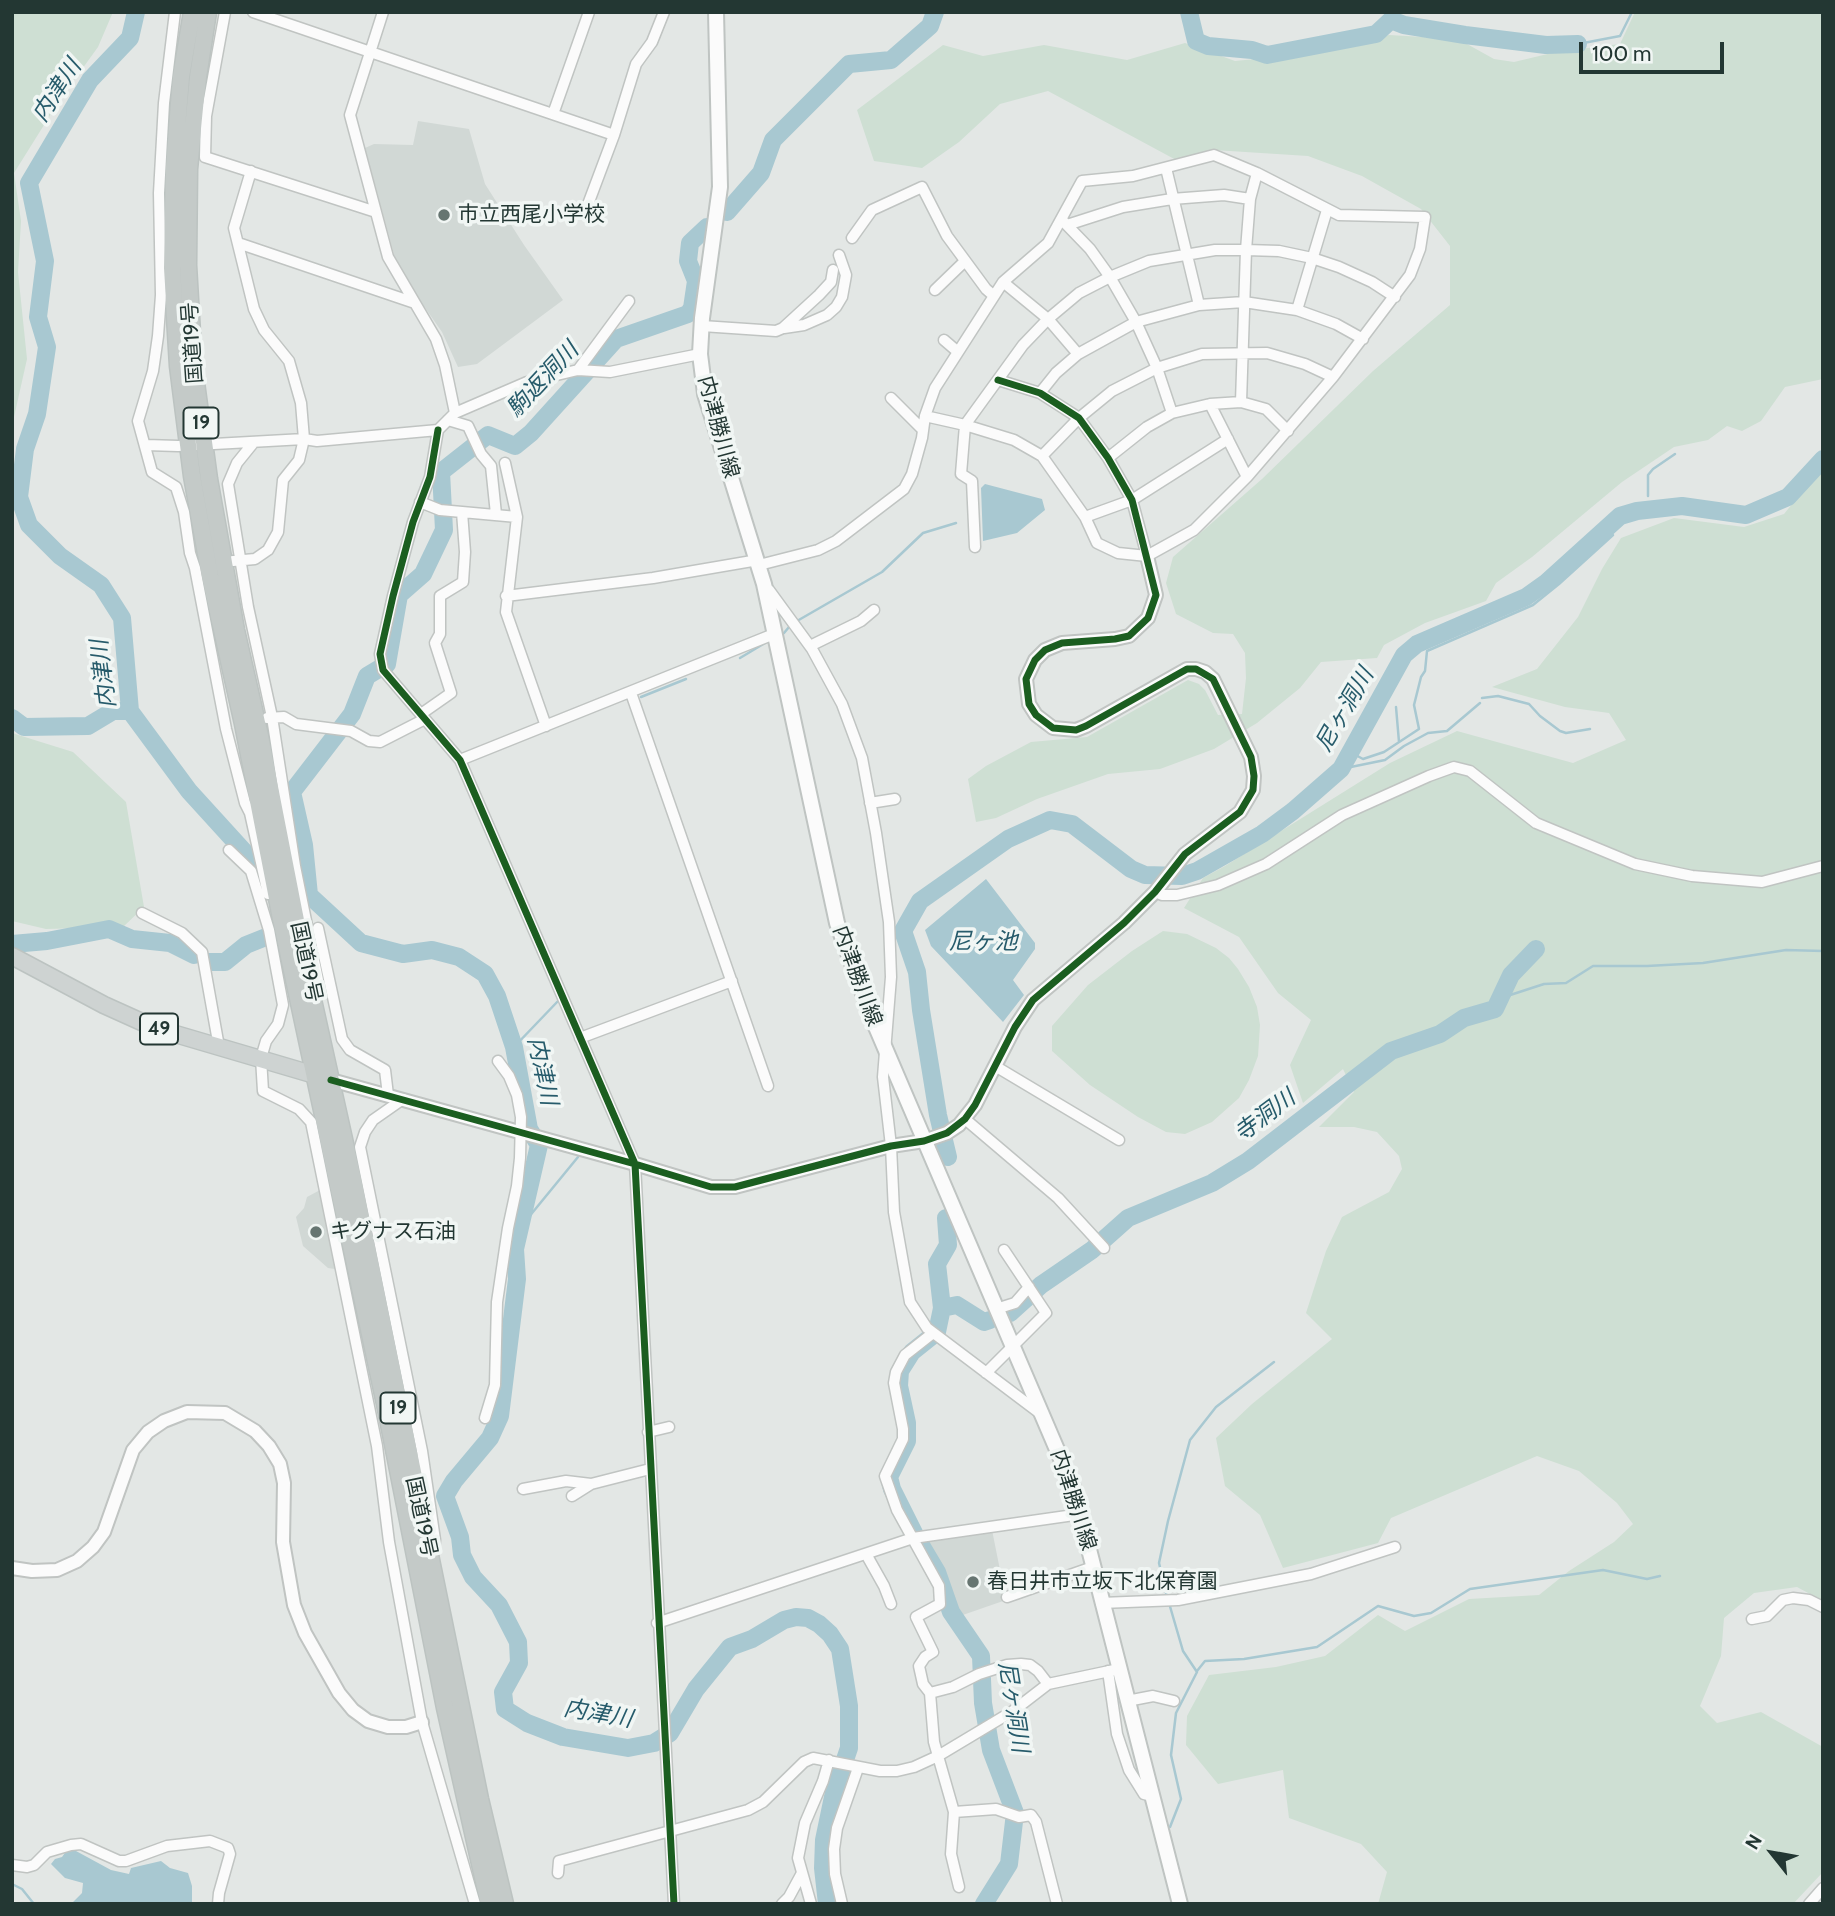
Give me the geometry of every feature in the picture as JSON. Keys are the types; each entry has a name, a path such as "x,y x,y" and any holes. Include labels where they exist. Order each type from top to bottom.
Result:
{"highway":[{"name":"国道19号","path":"192,12 181,77 175,154 173,268 178,366 196,444"},
{"name":"国道19号","path":"208,12 198,77 189,169 188,238 196,444 210,576 270,829 295,911 323,1078 336,1183 385,1404 445,1708 489,1904"},
{"name":"国道19号","path":"270,829 272,897 323,1078 377,1294 480,1799 505,1904"}],"main road":[{"name":"内津勝川線","path":"716,12 720,187 702,326 700,354 705,394 759,563 837,923 885,1048 935,1137 996,1309 1073,1487 1082,1514 1114,1670 1128,1701 1180,1904"},
{"name":"49","path":"12,956 104,1005 155,1028 323,1078"}],"street":[{"path":"175,12 164,103 159,193 161,295 158,336 153,371 138,421 152,472 176,487 184,512 190,553 198,568 245,803 272,897"},
{"path":"225,12 206,116 205,157 376,212"},
{"path":"253,12 614,135"},
{"path":"383,12 350,115 388,257 436,339 445,365 451,416"},
{"path":"553,114 589,12"},
{"path":"587,207 614,135 636,64 652,42 664,12"},
{"path":"506,596 759,563 818,550 836,541 904,489 912,474 925,416 934,388 1003,282 1048,243 1065,222 1082,181 1133,176 1214,155 1257,173 1339,215 1425,218 1420,249 1410,275 1333,377 1247,477 1194,530 1147,556 1118,553 1097,543 1085,517 1042,456 1014,440 925,416"},
{"path":"1166,168 1199,305"},
{"path":"237,561 256,558 268,550 278,532 284,480 299,460 303,439 301,403 289,361 264,330 254,309 234,228 251,172"},
{"path":"1241,402 1246,250 1250,199 1257,173"},
{"path":"852,237 872,210 922,187 947,236 994,296"},
{"path":"1065,222 1123,207 1172,199 1223,195 1250,199"},
{"path":"1297,310 1326,210"},
{"path":"1065,222 1090,249 1110,277 1136,322 1157,368 1172,412"},
{"path":"238,243 412,302"},
{"path":"975,547 972,481 961,474 965,425 1023,345 1048,318 1079,293 1149,261 1215,250 1246,250 1279,251 1312,258 1372,282 1395,297"},
{"path":"702,326 776,331 827,315 842,297 846,275 839,256"},
{"path":"935,290 965,261"},
{"path":"783,328 831,282 833,270"},
{"path":"1003,282 1048,318 1078,354"},
{"path":"578,370 629,301"},
{"path":"1040,393 1056,373 1078,354 1136,322 1199,305 1244,302 1297,310 1336,324 1363,340"},
{"path":"944,340 958,352"},
{"path":"1042,456 1079,418 1112,391 1157,368 1202,354 1267,353 1305,364 1333,377"},
{"path":"674,1904 657,1623 635,1164 460,760 383,670 380,654 393,596 420,502 430,477 438,430 451,416 527,382 578,370 610,372 700,354"},
{"path":"323,1078 711,1187 735,1188 891,1146 935,1137 965,1119 975,1105 1015,1027 1034,1000 1124,923 1194,847 1240,812 1253,790 1254,776 1251,757 1213,678 1196,668 1187,669 1076,730 1053,728 1044,722 1029,704 1026,679 1030,669 1045,650 1062,643 1129,636 1148,618 1156,595 1132,500 1108,457 1079,418 1040,393 998,380"},
{"path":"891,398 923,430"},
{"path":"1108,457 1147,427 1172,412 1210,404 1241,402 1266,409 1288,430"},
{"path":"1210,404 1247,477"},
{"path":"451,416 468,426 481,454 491,466 496,514"},
{"path":"146,445 303,439 317,441 438,430"},
{"path":"1085,517 1132,500 1228,439"},
{"path":"254,442 237,463 228,484 237,561 320,990"},
{"path":"505,463 517,517 506,612 546,726"},
{"path":"420,502 440,510 517,517"},
{"path":"269,717 285,716 296,724 351,731 369,741 380,742 423,716 452,693 436,643 440,634 440,596 463,582 465,552 461,512"},
{"path":"764,584 810,646 842,704 862,758 889,922 891,977 883,1077 891,1146 894,1212 910,1302 927,1328 1043,1415"},
{"path":"810,646 861,621 874,610"},
{"path":"460,760 774,634"},
{"path":"631,693 768,1086"},
{"path":"1155,892 1177,895 1218,885 1266,864 1342,815 1454,767 1470,771 1536,823 1635,864 1692,876 1762,882 1823,866"},
{"path":"870,803 895,799"},
{"path":"229,850 251,871 269,930 283,1005 278,1024 267,1041 261,1058 263,1091 299,1109 311,1122 377,1446 389,1542 422,1723 475,1904"},
{"path":"142,913 182,933 202,952 219,1047"},
{"path":"318,928 342,1039 350,1050 386,1070 388,1095"},
{"path":"580,1038 732,981"},
{"path":"485,1418 495,1385 496,1302 517,1186 521,1116 517,1095 509,1076 498,1061"},
{"path":"995,1066 1119,1140"},
{"path":"402,1099 373,1120 360,1147 422,1451 435,1540 433,1574"},
{"path":"965,1119 1058,1198 1104,1248"},
{"path":"986,1373 1046,1313 1004,1250"},
{"path":"996,1309 1015,1303 1029,1287"},
{"path":"933,1333 905,1355 896,1372 894,1383 903,1439 885,1476 897,1510 939,1586 942,1600 937,1607 916,1617 933,1652 925,1657 919,1666 923,1684 930,1693 934,1742 954,1812 951,1854 959,1887"},
{"path":"12,1568 32,1571 57,1570 77,1561 93,1547 104,1532 134,1450 148,1432 164,1421 187,1412 225,1413 255,1431 269,1446 280,1464 284,1483 283,1542 295,1605 305,1633 339,1693 353,1710 368,1721 388,1727 406,1727 422,1723"},
{"path":"648,1432 669,1427"},
{"path":"572,1496 591,1484 650,1469"},
{"path":"523,1489 566,1481 591,1484"},
{"path":"657,1623 913,1538 1082,1514"},
{"path":"1101,1603 1178,1600 1311,1574 1395,1547"},
{"path":"866,1554 891,1604"},
{"path":"1007,1597 1093,1567"},
{"path":"1752,1619 1767,1616 1783,1600 1793,1598 1808,1600 1823,1607"},
{"path":"930,1693 953,1687 979,1674 1007,1665 1030,1665 1048,1684"},
{"path":"558,1873 559,1861 748,1810 769,1797 804,1762 813,1758 858,1768 897,1771 914,1767 938,1756 1013,1711 1048,1684 1114,1670 1117,1734 1129,1770 1144,1794 1153,1796"},
{"path":"1128,1701 1153,1696 1174,1701"},
{"path":"811,1904 798,1858 805,1823 829,1760"},
{"path":"842,1904 835,1874 834,1849 837,1828 858,1768"},
{"path":"954,1812 996,1809 1019,1817 1031,1815 1036,1822 1057,1904"},
{"path":"12,1865 34,1865 47,1852 71,1845 81,1844 119,1861 126,1861 167,1846 210,1840 228,1848 230,1854 218,1904"},
{"path":"782,1904 802,1873"},
{"path":"1809,1904 1823,1888"}],"shaded area":[{"name":"市立西尾小学校","path":"418,121 469,129 485,184 563,300 477,364 458,367 442,332 414,292 395,258 365,148 374,144 413,145"},
{"name":"キグナス石油","path":"322,1189 341,1270 328,1268 303,1246 296,1217 304,1208 307,1197"},
{"name":"春日井市立坂下北保育園","path":"992,1530 1006,1600 957,1617 951,1609 938,1570 920,1541"}],"green space":[{"path":"12,12 113,12 98,47 59,101 14,173 21,221 18,272 27,359 12,426"},
{"path":"1635,12 1823,12 1823,379 1785,387 1761,421 1742,431 1727,426 1708,440 1674,447 1622,482 1532,557 1496,583 1486,601 1425,623 1384,645 1377,658 1321,662 1300,688 1257,723 1214,749 1160,769 1108,774 1037,799 996,818 976,822 968,779 1031,742 1087,737 1188,680 1199,684 1205,690 1218,715 1242,714 1246,678 1245,653 1233,634 1213,633 1176,614 1166,583 1173,557 1262,479 1373,371 1450,305 1450,246 1421,209 1362,176 1308,156 1214,150 1178,161 1048,91 1000,104 959,142 922,168 874,161 857,110 943,45 983,56 1044,45 1127,60 1185,43 1235,61 1316,53 1389,35 1458,39 1494,59 1514,62 1556,52 1620,44"},
{"path":"1823,466 1823,1601 1797,1587 1754,1593 1724,1618 1721,1656 1700,1706 1717,1723 1761,1712 1823,1747 1823,1872 1793,1904 1378,1904 1387,1872 1361,1844 1289,1818 1283,1770 1218,1784 1186,1745 1187,1716 1209,1675 1276,1667 1325,1656 1378,1615 1405,1631 1469,1599 1539,1595 1569,1571 1614,1542 1633,1524 1617,1503 1579,1471 1537,1456 1391,1518 1378,1543 1283,1568 1260,1515 1225,1486 1216,1438 1252,1404 1332,1339 1306,1313 1326,1251 1342,1217 1389,1192 1402,1169 1399,1156 1377,1132 1354,1127 1319,1127 1354,1092 1343,1069 1303,1103 1290,1065 1311,1020 1278,993 1239,937 1184,908 1203,878 1390,763 1457,731 1573,763 1626,740 1609,713 1565,707 1492,687 1537,669 1578,617 1621,538 1674,518 1744,527 1784,514"},
{"path":"12,733 73,752 126,802 144,907 123,927 46,929 12,921"},
{"path":"1163,931 1187,934 1216,948 1229,958 1249,987 1257,1007 1260,1025 1258,1056 1239,1098 1212,1122 1185,1134 1166,1132 1138,1117 1090,1085 1052,1051 1052,1026 1088,985"}],"water":[{"path":"985,484 1042,499 1045,510 1017,533 983,541 981,488"},
{"name":"尼ヶ池","path":"986,879 1035,943 1035,949 1013,980 1024,995 1003,1022 931,946 925,930"},
{"path":"67,1850 76,1851 111,1870 129,1874 131,1868 161,1861 170,1868 188,1873 192,1886 192,1904 71,1904 82,1893 83,1883 65,1878 51,1864"}],"waterway":[{"name":"内津川","path":"136,12 130,38 90,80 29,183 45,261 38,317 47,347 37,414 25,449 19,497 29,525 60,556 101,585 122,618 130,711 189,791 250,858 309,895 361,943 403,954 432,950 459,957 485,974 497,996 514,1047 529,1129 539,1145 515,1249 517,1279 500,1416 490,1438 445,1496 460,1537 462,1555 473,1577 499,1605 518,1642 519,1663 503,1692 505,1709 527,1723 563,1737 628,1748 654,1743 670,1733 696,1689 730,1647 752,1639 784,1620 808,1618 819,1624 840,1649 849,1706 849,1748 834,1792 824,1840 823,1868 827,1904"},
{"name":"駒返洞川","path":"727,212 761,173 773,140 849,64 891,60 930,26 935,12"},
{"name":"駒返洞川","path":"1189,12 1196,41 1208,46 1252,50 1267,55 1376,34 1391,20 1404,25 1465,35 1546,45 1578,44"},
{"path":"1391,12 1391,20"},
{"path":"1578,44 1620,36 1632,12"},
{"name":"駒返洞川","path":"309,895 304,845 292,792 352,714 367,676 387,664 399,595 423,574 444,530 441,472 488,435 515,446 531,433 616,339 688,314 692,308 696,281 688,261 690,243 707,227"},
{"path":"1648,496 1648,475 1675,454"},
{"name":"尼ヶ洞川","path":"948,1157 938,1115 917,972 903,931 920,901 1008,839 1050,820 1072,824 1131,869 1145,875 1182,876 1197,871 1262,834 1341,769 1404,655 1417,644 1526,597 1547,582 1620,516 1637,511 1682,506 1746,515 1788,497 1823,459"},
{"path":"797,621 882,572 923,533 956,523"},
{"path":"1352,753 1363,759 1384,752 1419,729 1414,705 1425,671 1427,651 1533,605 1613,535"},
{"path":"784,633 789,627"},
{"path":"740,658 765,643"},
{"path":"641,697 686,679"},
{"path":"1482,698 1498,696 1529,704 1540,716 1566,733 1590,729"},
{"path":"1341,769 1385,760 1428,733 1447,731 1480,703"},
{"path":"1396,707 1399,742"},
{"path":"12,718 24,727 88,726 113,711 130,711"},
{"path":"12,944 47,941 109,929 132,939 170,943 194,955"},
{"path":"208,962 225,962 246,945 266,937"},
{"name":"寺洞川","path":"1010,1313 1041,1285 1092,1250 1128,1218 1212,1183 1248,1161 1391,1051 1440,1034 1464,1018 1495,1009 1511,975 1536,949"},
{"path":"1501,998 1544,984 1566,983 1593,966 1703,963 1786,950 1823,951"},
{"path":"514,1047 559,1000"},
{"path":"519,1229 578,1157"},
{"name":"尼ヶ洞川","path":"946,1218 948,1245 937,1264 942,1308 937,1332 912,1352 900,1371 899,1386 907,1423 907,1441 889,1477 892,1489 915,1535 937,1572 951,1612 981,1656 983,1703 991,1750 1015,1813 1009,1864 984,1904"},
{"name":"寺洞川","path":"942,1308 957,1305 984,1322 990,1320"},
{"path":"1167,1597 1159,1563 1190,1440 1216,1407 1274,1362"},
{"path":"1197,1671 1205,1661 1244,1659 1317,1647 1378,1606 1414,1616 1431,1613 1470,1589 1603,1570 1647,1579 1660,1576"},
{"path":"1169,1603 1183,1651 1197,1672 1176,1713 1171,1755 1181,1799 1170,1827"},
{"path":"12,1884 22,1889 34,1904"}],"cycle path":[{"path":"331,1080 711,1187 735,1187 891,1146 924,1141 947,1133 965,1119 975,1105 1015,1027 1033,1000 1124,923 1155,892 1185,854 1240,812 1253,790 1254,776 1251,757 1213,679 1196,669 1187,669 1076,730 1053,728 1036,715 1029,704 1026,679 1035,660 1045,650 1062,643 1129,636 1148,618 1156,595 1132,500 1108,458 1079,418 1040,393 998,380"},
{"path":"438,430 430,477 413,522 380,654 383,670 460,760 635,1164 674,1904"}],"place":[{"name":"市立西尾小学校","path":"444,215"},
{"name":"キグナス石油","path":"316,1232"},
{"name":"春日井市立坂下北保育園","path":"973,1582"}]}
